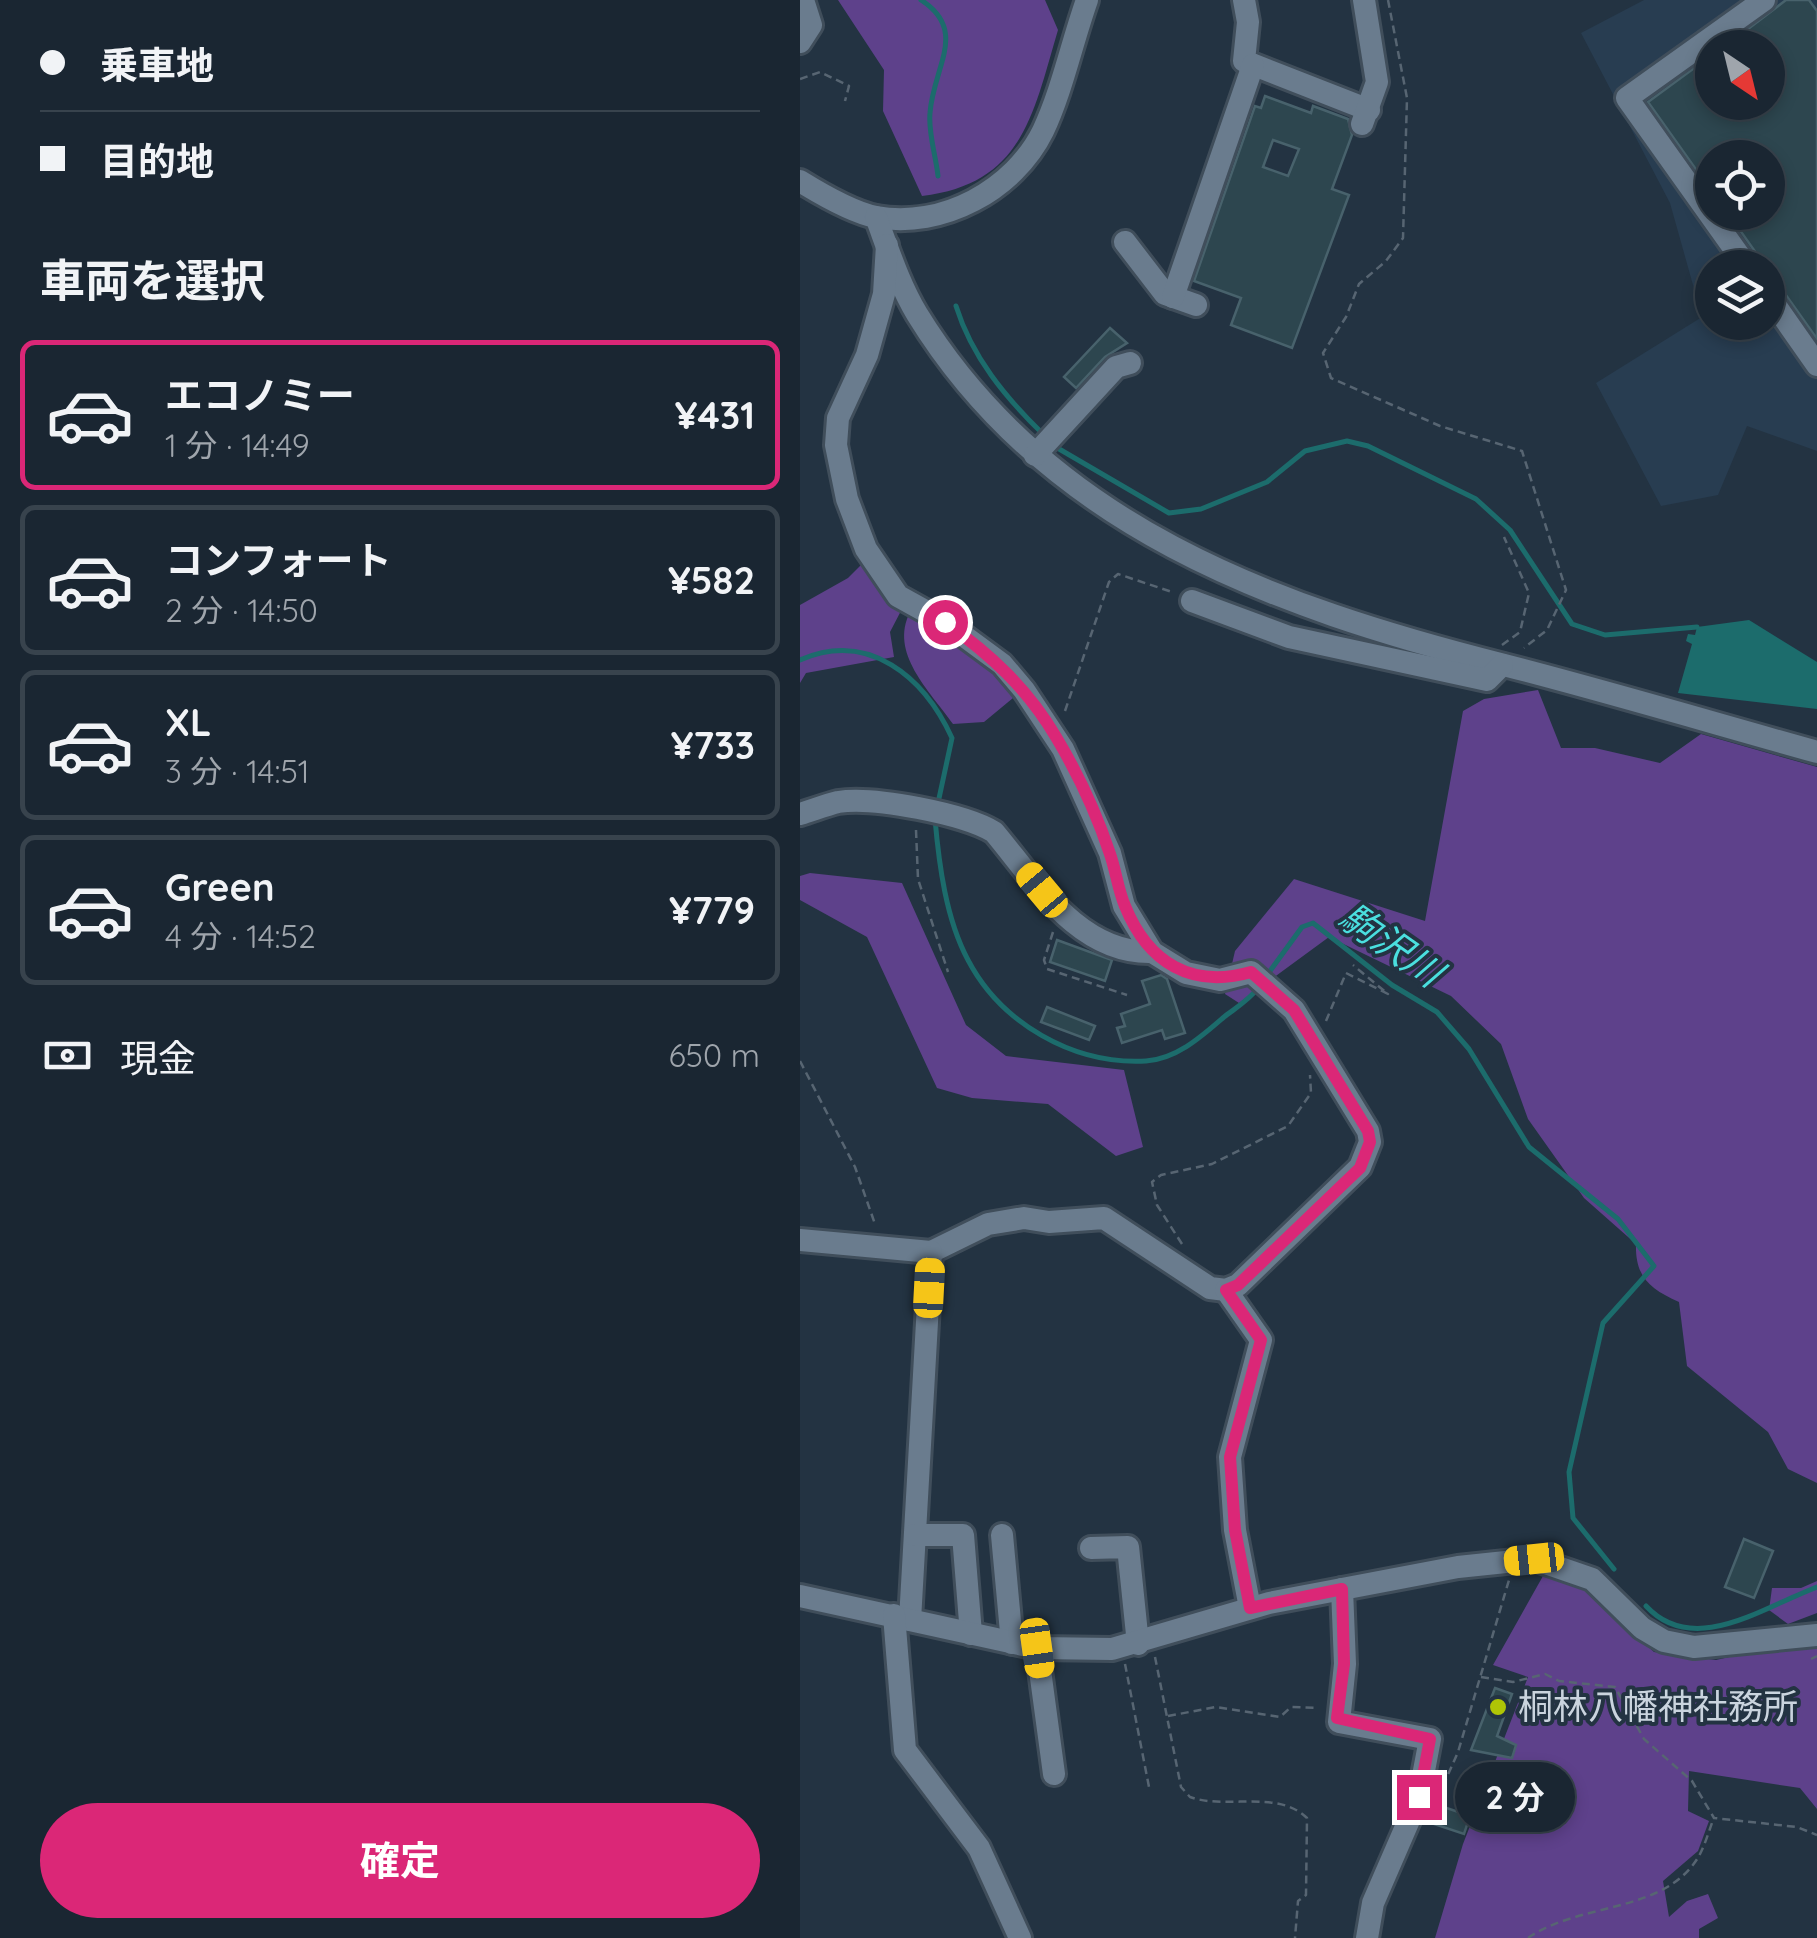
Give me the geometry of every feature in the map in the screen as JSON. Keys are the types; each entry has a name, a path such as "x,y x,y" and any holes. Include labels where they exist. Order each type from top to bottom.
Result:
{"street":[{"path":"800,42 810,25 803,0"},
{"path":"800,181 876,216 912,217 974,201 1016,170 1043,130 1086,0"},
{"path":"1244,0 1248,22 1244,61 1366,117 1377,82 1364,0"},
{"path":"1735,250 1627,98 1764,0"},
{"path":"1173,296 1253,64"},
{"path":"876,216 916,312 950,362 1004,428 1044,445 1063,479 1156,536 1270,596 1817,752"},
{"path":"1125,242 1164,294 1196,304"},
{"path":"800,1240 931,1252 988,1224 1024,1218 1049,1222 1104,1218 1210,1288 1226,1290 1238,1285 1360,1168 1370,1142 1284,1000 1254,975 1220,980 1186,973 1152,952 1124,906 1110,853 1054,734 1002,664 945,622 898,596 866,549 847,499 836,445 838,418 867,355 884,294 887,246"},
{"path":"1785,319 1817,364"},
{"path":"1044,445 1116,367 1130,363"},
{"path":"1192,601 1290,637 1487,680 1492,662"},
{"path":"800,814 842,801 930,811 994,832 1059,912 1094,938 1128,953 1152,952"},
{"path":"931,1252 915,1534 902,1618 904,1750 979,1848 1020,1938"},
{"path":"1226,1290 1261,1340 1230,1457 1235,1530 1250,1608"},
{"path":"915,1534 962,1536 971,1634"},
{"path":"1002,1535 1012,1643"},
{"path":"1091,1548 1128,1548 1137,1644"},
{"path":"800,1596 1037,1648 1137,1644 1250,1608 1342,1589 1534,1559 1592,1579 1642,1628 1664,1641 1694,1647 1817,1635"},
{"path":"1342,1589 1344,1664 1339,1722 1430,1739 1419,1797 1373,1903 1367,1938"},
{"path":"1037,1648 1054,1774"}],"path":[{"path":"1388,0 1407,98 1403,238 1386,261 1358,284 1346,317 1323,353 1332,378 1440,426 1522,451 1557,556 1564,594 1547,630 1492,662"},
{"path":"800,79 820,72 848,86 845,101"},
{"path":"1492,662 1520,632 1529,593 1504,536"},
{"path":"1054,734 1108,582 1118,574 1132,575 1192,601"},
{"path":"930,811 914,842 918,879 948,972"},
{"path":"1059,912 1044,960 1048,968 1115,995 1127,995"},
{"path":"1321,1034 1346,973 1388,994 1353,965"},
{"path":"800,1061 855,1167 883,1250"},
{"path":"1187,1250 1157,1204 1152,1182 1161,1175 1212,1164 1288,1126 1311,1093 1310,1066"},
{"path":"1458,1752 1507,1593 1510,1562"},
{"path":"1137,1644 1166,1716 1181,1787 1190,1797 1281,1804 1296,1808 1306,1818 1306,1895 1298,1901 1294,1938"},
{"path":"1137,1644 1149,1787"},
{"path":"1811,1659 1817,1656"},
{"path":"1481,1676 1513,1682 1545,1674 1559,1681 1619,1689 1644,1739 1692,1781 1714,1818"},
{"path":"1166,1716 1216,1707 1280,1717 1291,1708 1338,1709"},
{"path":"1454,1732 1462,1734"},
{"path":"1714,1818 1797,1827 1817,1835"},
{"path":"1528,1938 1574,1915 1648,1898 1698,1857 1714,1818"}],"shaded area":[{"path":"838,0 1045,0 1058,30 1031,116 1003,160 982,177 956,189 922,196 883,111 884,70"},
{"path":"1644,0 1817,0 1817,451 1747,426 1718,495 1661,506 1596,383 1695,321 1695,340 1785,340 1785,250 1695,250 1695,292 1670,203 1581,33"},
{"path":"864,562 903,607 890,632 894,657 806,673 800,683 800,605 848,578"},
{"path":"910,612 926,615 1012,685 1013,698 984,722 953,724 908,656 904,642"},
{"path":"1749,620 1817,662 1817,709 1678,693 1692,644 1686,641 1688,634 1695,635 1697,627"},
{"path":"1538,690 1561,748 1595,748 1660,763 1701,734 1817,767 1817,1483 1788,1469 1768,1432 1687,1366 1679,1302 1646,1280 1638,1265 1636,1244 1584,1198 1528,1119 1501,1044 1451,996 1329,937 1239,1003 1225,994 1235,951 1294,879 1425,921 1463,711 1484,699"},
{"path":"810,873 902,883 966,1025 1006,1056 1124,1070 1143,1147 1116,1156 1048,1104 972,1098 937,1088 867,937 800,900 800,876"},
{"path":"1543,1576 1582,1586 1654,1652 1716,1660 1773,1647 1817,1647 1817,1809 1800,1788 1689,1771 1688,1811 1709,1821 1698,1851 1663,1881 1669,1917 1687,1901 1708,1894 1718,1918 1699,1929 1699,1938 1435,1938 1463,1844 1528,1677 1493,1665"},
{"path":"1817,1581 1817,1613 1788,1624 1769,1610 1772,1588 1801,1588"}],"building":[{"path":"1786,0 1809,0 1817,11 1817,339 1785,294 1785,250 1754,250 1740,230 1785,230 1785,140 1695,140 1695,168 1648,102 1695,67 1695,120 1785,120 1785,30 1747,30"},
{"path":"1265,96 1311,113 1313,106 1348,119 1352,135 1332,189 1349,195 1292,348 1231,325 1241,298 1194,281 1255,106 1261,108","holes":["1273,140 1299,149 1288,176 1263,167"]},
{"path":"1110,328 1127,343 1105,357 1076,388 1064,377"},
{"path":"1057,940 1112,960 1105,981 1050,962"},
{"path":"1161,975 1167,979 1185,1033 1165,1039 1162,1030 1122,1043 1117,1028 1125,1026 1121,1014 1150,1004 1142,981"},
{"path":"1047,1007 1095,1026 1089,1040 1041,1022"},
{"path":"1744,1539 1773,1551 1754,1598 1725,1587"},
{"path":"1495,1688 1512,1694 1497,1736 1516,1745 1512,1758 1471,1750"},
{"path":"1438,1805 1470,1816 1464,1834 1431,1823"}],"waterway":[{"path":"921,0 935,12 946,37 930,113 938,176"},
{"path":"956,306 991,375 1043,434"},
{"path":"1054,446 1169,513 1201,509 1267,482 1305,451 1347,441 1368,446 1476,499 1510,530 1572,624 1605,635 1697,627"},
{"name":"駒沢川","path":"800,660 825,652 849,651 871,655 910,679 926,696 952,738 938,803"},
{"name":"駒沢川","path":"935,819 941,873 960,944 982,983 999,1003 1042,1036 1092,1056 1157,1059 1198,1039 1259,987"},
{"name":"駒沢川","path":"1265,978 1302,927 1313,923 1392,985 1437,1012 1469,1049 1529,1147 1618,1219 1654,1266 1603,1323 1569,1472 1573,1518 1614,1569"},
{"name":"駒沢川","path":"1646,1606 1665,1621 1686,1628 1707,1628 1753,1615 1817,1587"}],"place":[{"name":"桐林八幡神社務所","path":"1498,1707"}],"route":[{"path":"945,622 1002,664 1054,734 1110,853 1124,906 1152,952 1186,973 1220,980 1251,972 1294,1010 1368,1131 1370,1142 1360,1168 1238,1285 1226,1290 1261,1340 1230,1457 1235,1530 1250,1608 1342,1589 1344,1664 1337,1718 1339,1722 1430,1739 1419,1797"}]}
